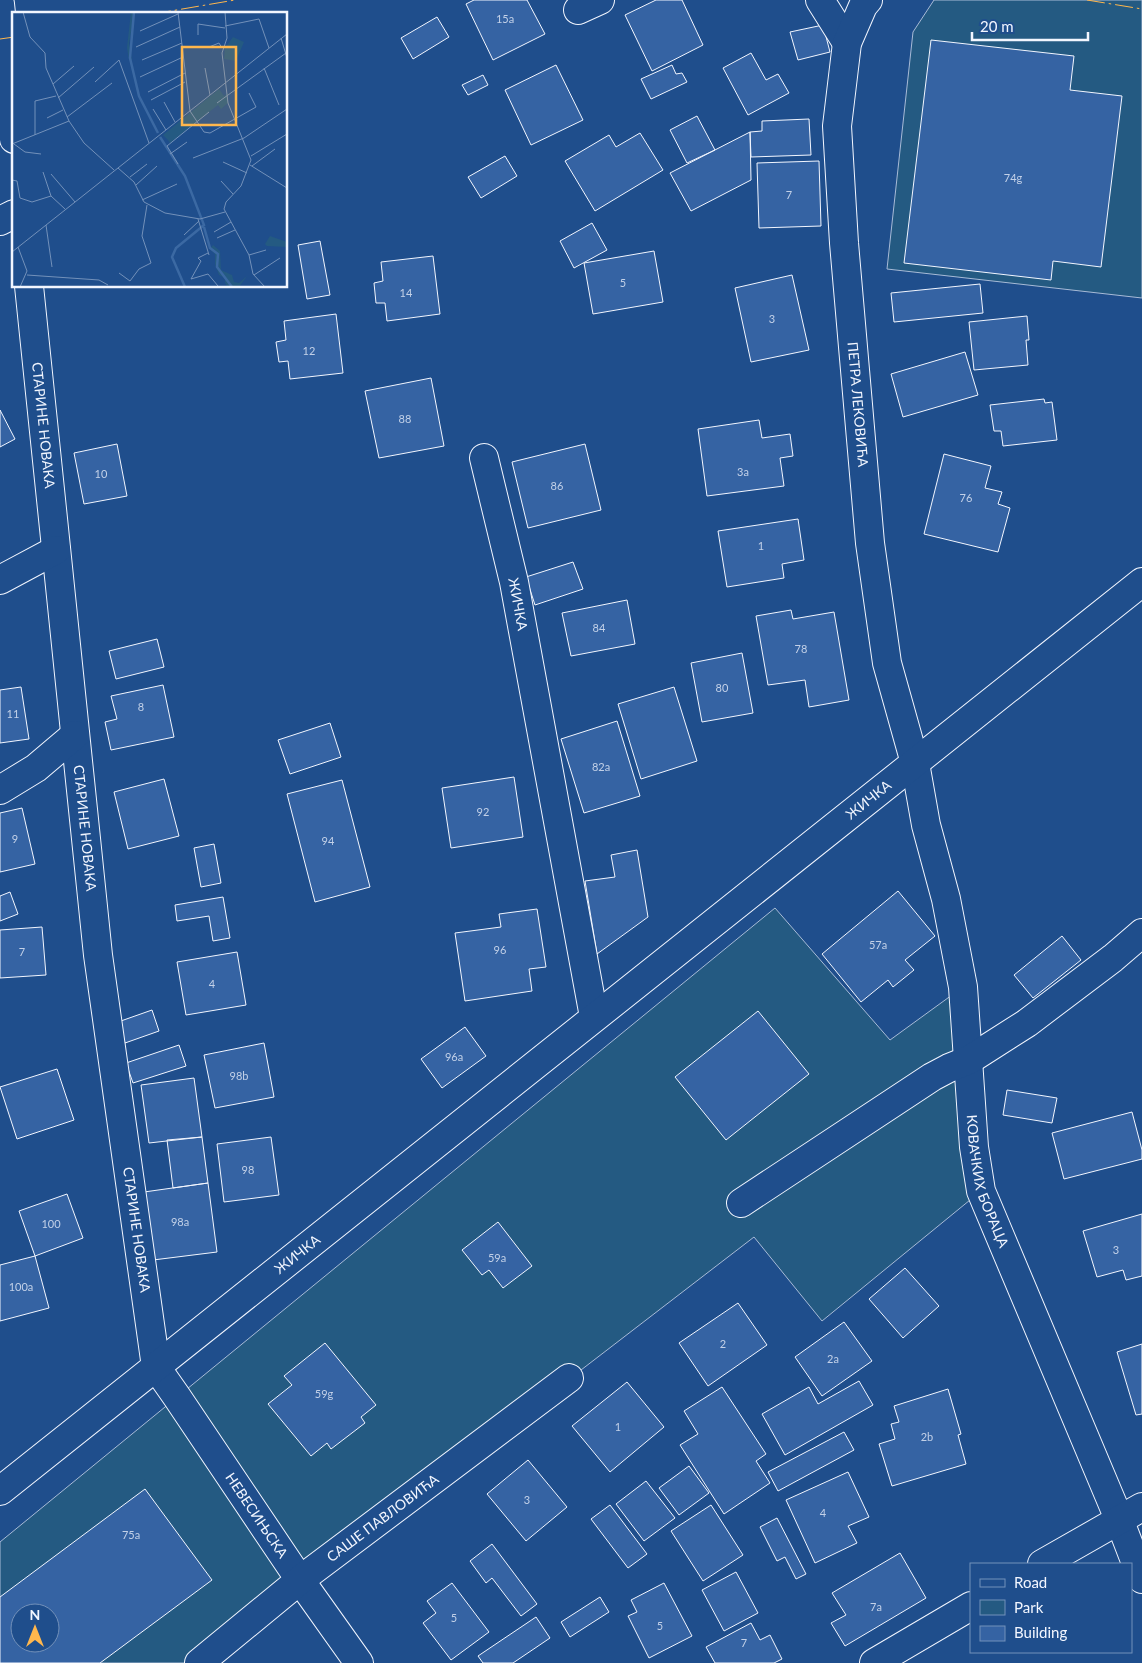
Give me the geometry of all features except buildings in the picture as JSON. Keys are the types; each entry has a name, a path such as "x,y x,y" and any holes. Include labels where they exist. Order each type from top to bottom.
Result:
{"street":[{"path":"820,0 847,43"},
{"name":"ПЕТРА ЛЕКОВИЋА","path":"868,0 863,6 847,43 837,126 844,242 870,543 887,663 915,762"},
{"path":"0,4 12,120"},
{"path":"0,221 12,215"},
{"name":"СТАРИНЕ НОВАКА","path":"29,288 98,955 156,1367"},
{"name":"ЖИЧКА","path":"484,458 514,582 594,1017"},
{"path":"0,580 56,550"},
{"name":"ЖИЧКА","path":"0,1491 1142,582"},
{"path":"0,790 36,768 75,735"},
{"name":"КОВАЧКИХ БОРАЦА","path":"915,762 926,825 946,899 963,988 974,1147 981,1191 1130,1513 1142,1579"},
{"path":"741,1203 932,1077 969,1060 1027,1023 1113,958 1142,932"},
{"name":"НЕВЕСИЊСКА","path":"156,1367 183,1404 300,1580 359,1663"},
{"name":"САШЕ ПАВЛОВИЋА","path":"199,1663 300,1580 570,1378"},
{"path":"1044,1563 1130,1513"},
{"path":"874,1663 970,1607"}],"green space":[{"path":"934,0 1142,0 1142,298 887,269 913,32"},
{"path":"775,908 890,1040 963,987 981,1191 822,1321 754,1237 200,1663 0,1663 0,1542"}],"power":[{"path":"165,12 235,0"},
{"path":"1087,0 1142,9"},
{"path":"0,39 12,37"}]}
